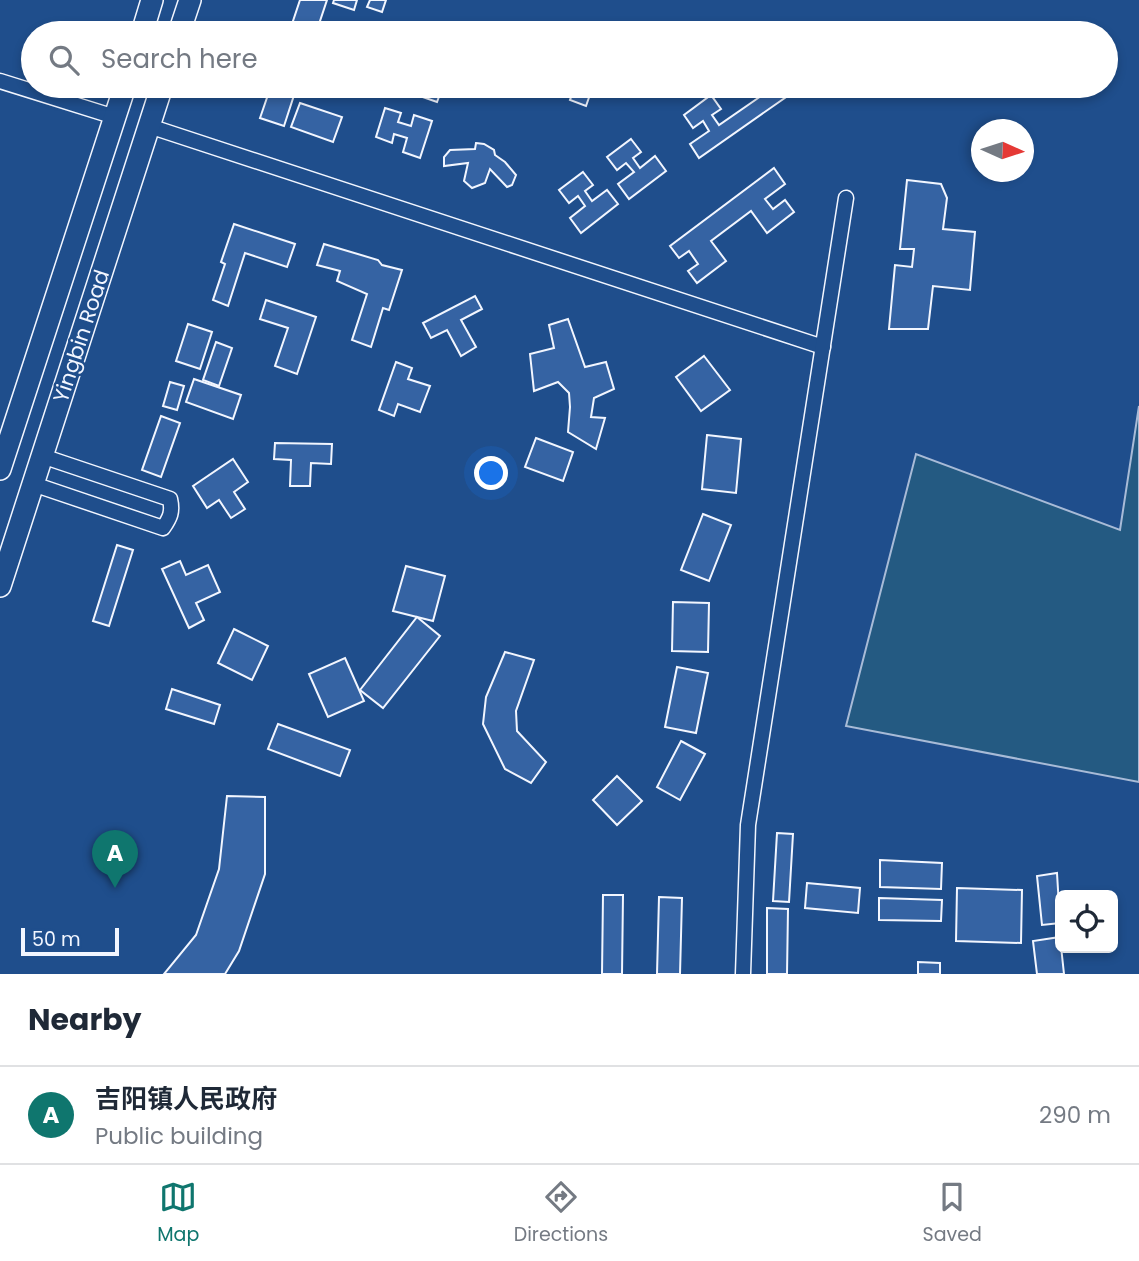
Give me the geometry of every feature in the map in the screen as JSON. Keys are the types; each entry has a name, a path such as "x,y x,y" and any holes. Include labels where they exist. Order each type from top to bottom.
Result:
{"highway":[{"path":"146,21 152,0"},
{"path":"183,21 190,0"},
{"name":"Yingbin Road","path":"0,470 121,98"},
{"name":"Yingbin Road","path":"0,586 158,98"}],"street":[{"path":"0,81 21,88"},
{"path":"54,98 114,117"},
{"path":"149,126 823,347"},
{"path":"743,974 748,825 846,198"},
{"path":"33,484 163,528 170,519 170,499 42,456"}],"shaded area":[{"path":"1139,406 1139,782 846,726 916,454 1120,530"}],"building":[{"path":"300,0 327,0 320,21 293,21"},
{"path":"334,0 357,0 354,10 333,3"},
{"path":"370,0 386,0 382,12 367,7"},
{"path":"267,98 293,98 284,126 260,118"},
{"path":"571,98 589,98 586,106 570,100"},
{"path":"707,98 713,98 721,109 712,115 719,125 758,98 785,98 699,158 690,144 709,131 703,121 693,128 684,115"},
{"path":"300,103 342,117 333,142 291,127"},
{"path":"385,108 401,113 398,122 411,126 414,115 432,121 420,158 403,152 407,138 394,134 392,143 376,137"},
{"path":"631,139 641,152 633,158 640,168 655,156 666,171 629,199 618,184 634,172 626,163 617,170 607,157"},
{"path":"476,143 494,150 495,155 505,162 516,175 512,185 507,187 490,169 485,183 472,188 464,181 468,163 444,166 444,157 450,150 475,149"},
{"path":"774,168 785,184 765,199 773,209 785,200 794,212 767,233 751,211 711,241 726,261 697,283 688,271 698,264 689,251 679,258 670,246"},
{"path":"583,172 593,185 585,191 592,201 607,190 618,204 581,233 570,218 585,206 578,196 569,203 559,190"},
{"path":"907,180 941,184 947,198 943,229 975,232 970,290 933,286 928,329 889,329 895,265 912,267 914,249 900,249"},
{"path":"234,224 295,244 287,267 245,253 228,306 213,300 225,264 221,262"},
{"path":"324,244 402,270 389,310 383,308 371,347 352,340 367,294 337,281 340,271 317,265"},
{"path":"475,296 482,309 461,320 476,347 461,356 447,330 431,338 423,323"},
{"path":"266,300 316,317 297,374 275,366 288,328 260,319"},
{"path":"568,319 585,367 606,362 614,389 594,398 591,417 605,418 596,449 568,432 569,393 558,382 534,391 530,354 554,348 549,325"},
{"path":"188,324 212,332 200,369 176,361"},
{"path":"216,342 232,348 219,386 203,380"},
{"path":"704,356 730,390 701,411 676,377"},
{"path":"396,362 412,368 408,379 430,386 420,412 398,404 394,416 379,410"},
{"path":"194,379 241,395 233,419 186,402"},
{"path":"170,382 184,386 177,410 163,406"},
{"path":"161,416 180,423 161,477 142,470"},
{"path":"707,435 741,439 736,493 702,489"},
{"path":"536,438 573,452 563,481 525,467"},
{"path":"275,443 332,444 331,464 311,463 310,486 290,486 291,460 274,459"},
{"path":"233,459 248,482 234,492 245,509 231,518 219,500 207,508 193,486"},
{"path":"703,514 731,525 709,581 681,570"},
{"path":"117,545 133,550 109,626 93,621"},
{"path":"180,561 186,575 208,565 220,592 196,603 204,620 189,628 162,569"},
{"path":"406,566 445,576 433,621 393,611"},
{"path":"673,602 709,603 708,652 672,651"},
{"path":"417,617 440,636 383,708 360,690"},
{"path":"234,629 268,646 252,680 218,663"},
{"path":"505,652 534,660 516,711 517,731 546,762 531,783 505,769 483,724 486,697"},
{"path":"345,658 364,701 328,717 309,674"},
{"path":"677,667 708,673 696,733 665,727"},
{"path":"172,689 220,705 214,724 166,709"},
{"path":"278,724 350,750 340,776 268,749"},
{"path":"681,741 705,754 680,800 657,787"},
{"path":"617,776 642,801 617,825 593,800"},
{"path":"227,796 265,797 265,874 239,951 225,974 164,974 196,935 219,869"},
{"path":"777,833 793,834 789,902 773,901"},
{"path":"880,860 942,863 941,889 880,887"},
{"path":"1057,873 1055,924 1042,925 1037,876"},
{"path":"807,883 860,888 858,913 805,908"},
{"path":"957,888 1022,890 1021,943 956,941"},
{"path":"603,895 623,895 622,974 602,974"},
{"path":"659,897 682,898 680,974 657,974"},
{"path":"879,898 942,900 941,921 879,920"},
{"path":"767,908 788,909 787,974 767,974"},
{"path":"1055,938 1055,953 1062,953 1064,974 1037,974 1033,941"},
{"path":"918,962 940,963 940,974 918,974"}],"place":[{"name":"吉阳镇人民政府","path":"115,888"}]}
